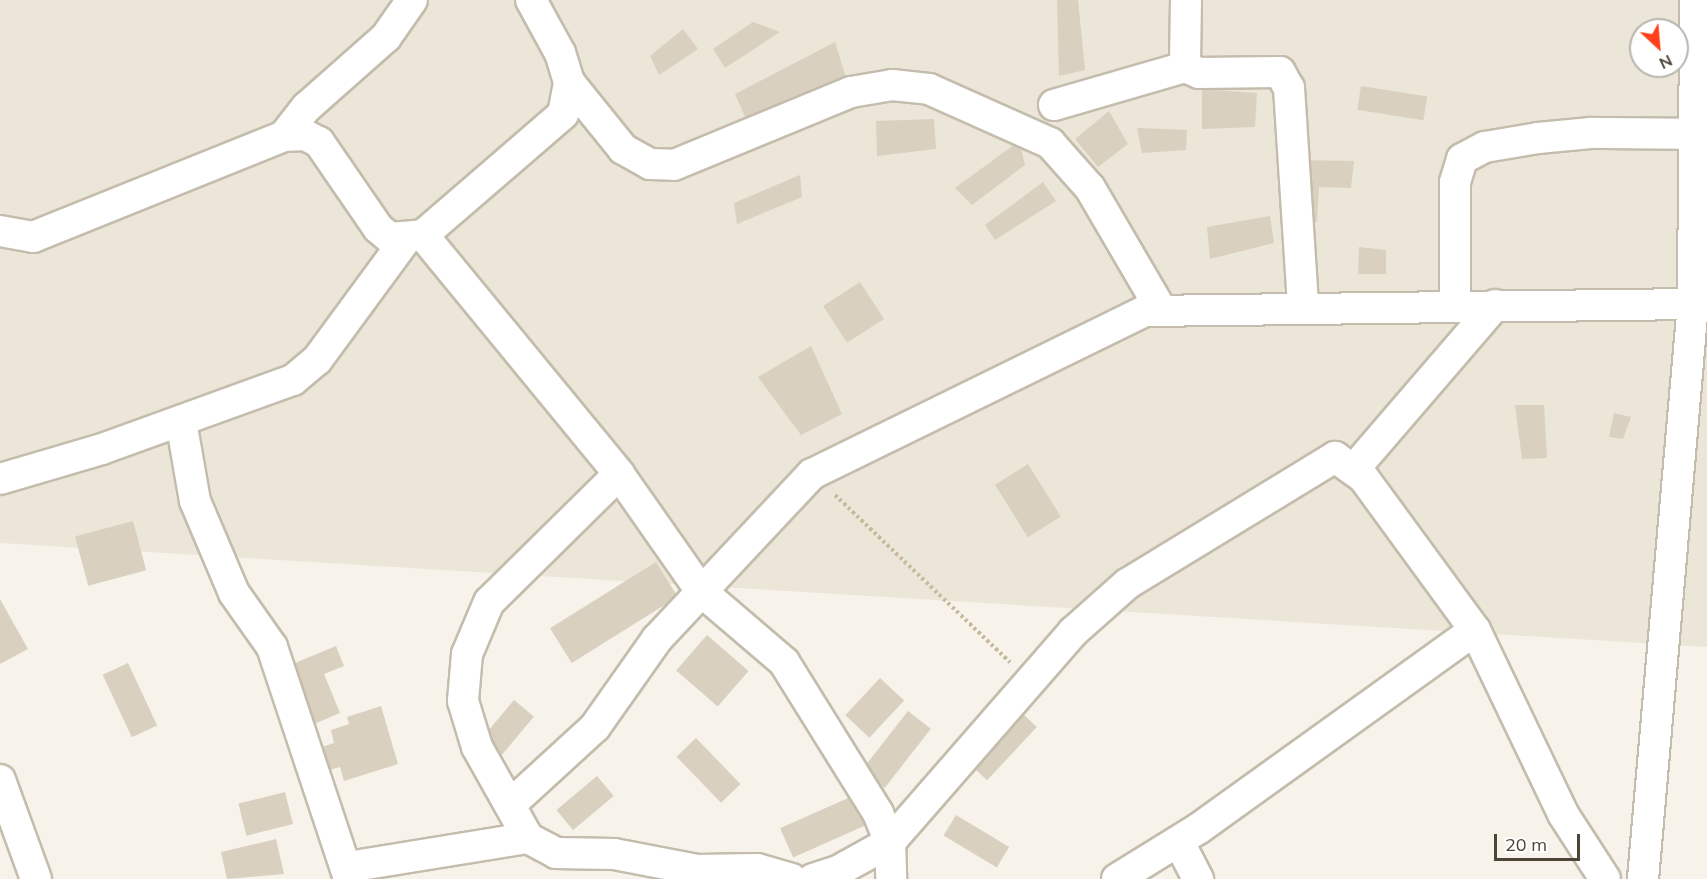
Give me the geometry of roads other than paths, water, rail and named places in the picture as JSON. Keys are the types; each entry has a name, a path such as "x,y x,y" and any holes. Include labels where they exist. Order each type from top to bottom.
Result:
{"street":[{"path":"284,136 307,107 386,38 412,0"},
{"path":"531,0 560,53 569,82 623,149 650,164 674,165 851,92 892,85 929,89 1050,143 1090,188 1160,308"},
{"path":"1185,67 1186,0"},
{"path":"1638,876 1694,304 1695,0"},
{"path":"1054,105 1185,67 1199,74 1280,72 1288,88 1303,306"},
{"path":"0,479 181,421 293,380 317,360 414,237 563,114 569,82"},
{"path":"1455,305 1455,182 1462,159 1485,147 1538,138 1696,134"},
{"path":"1,233 33,237 284,136 305,135 319,142 378,228 390,238 414,237"},
{"path":"414,237 619,474 701,591 784,662 878,813 890,842 891,879"},
{"path":"511,804 595,727 657,639 812,474 1134,316 1160,308 1694,304"},
{"path":"1355,468 1495,305"},
{"path":"181,421 195,501 234,593 272,647 349,873 528,838"},
{"path":"813,879 838,871 890,842 1073,632 1127,584 1322,461 1335,457 1355,468 1475,630 1563,814 1605,879"},
{"path":"619,474 489,602 467,654 463,701 477,747 528,838 556,853 614,854 657,871 757,870 792,879"},
{"path":"1117,879 1179,842 1475,630"},
{"path":"0,780 36,879"},
{"path":"1179,842 1198,879"}]}
